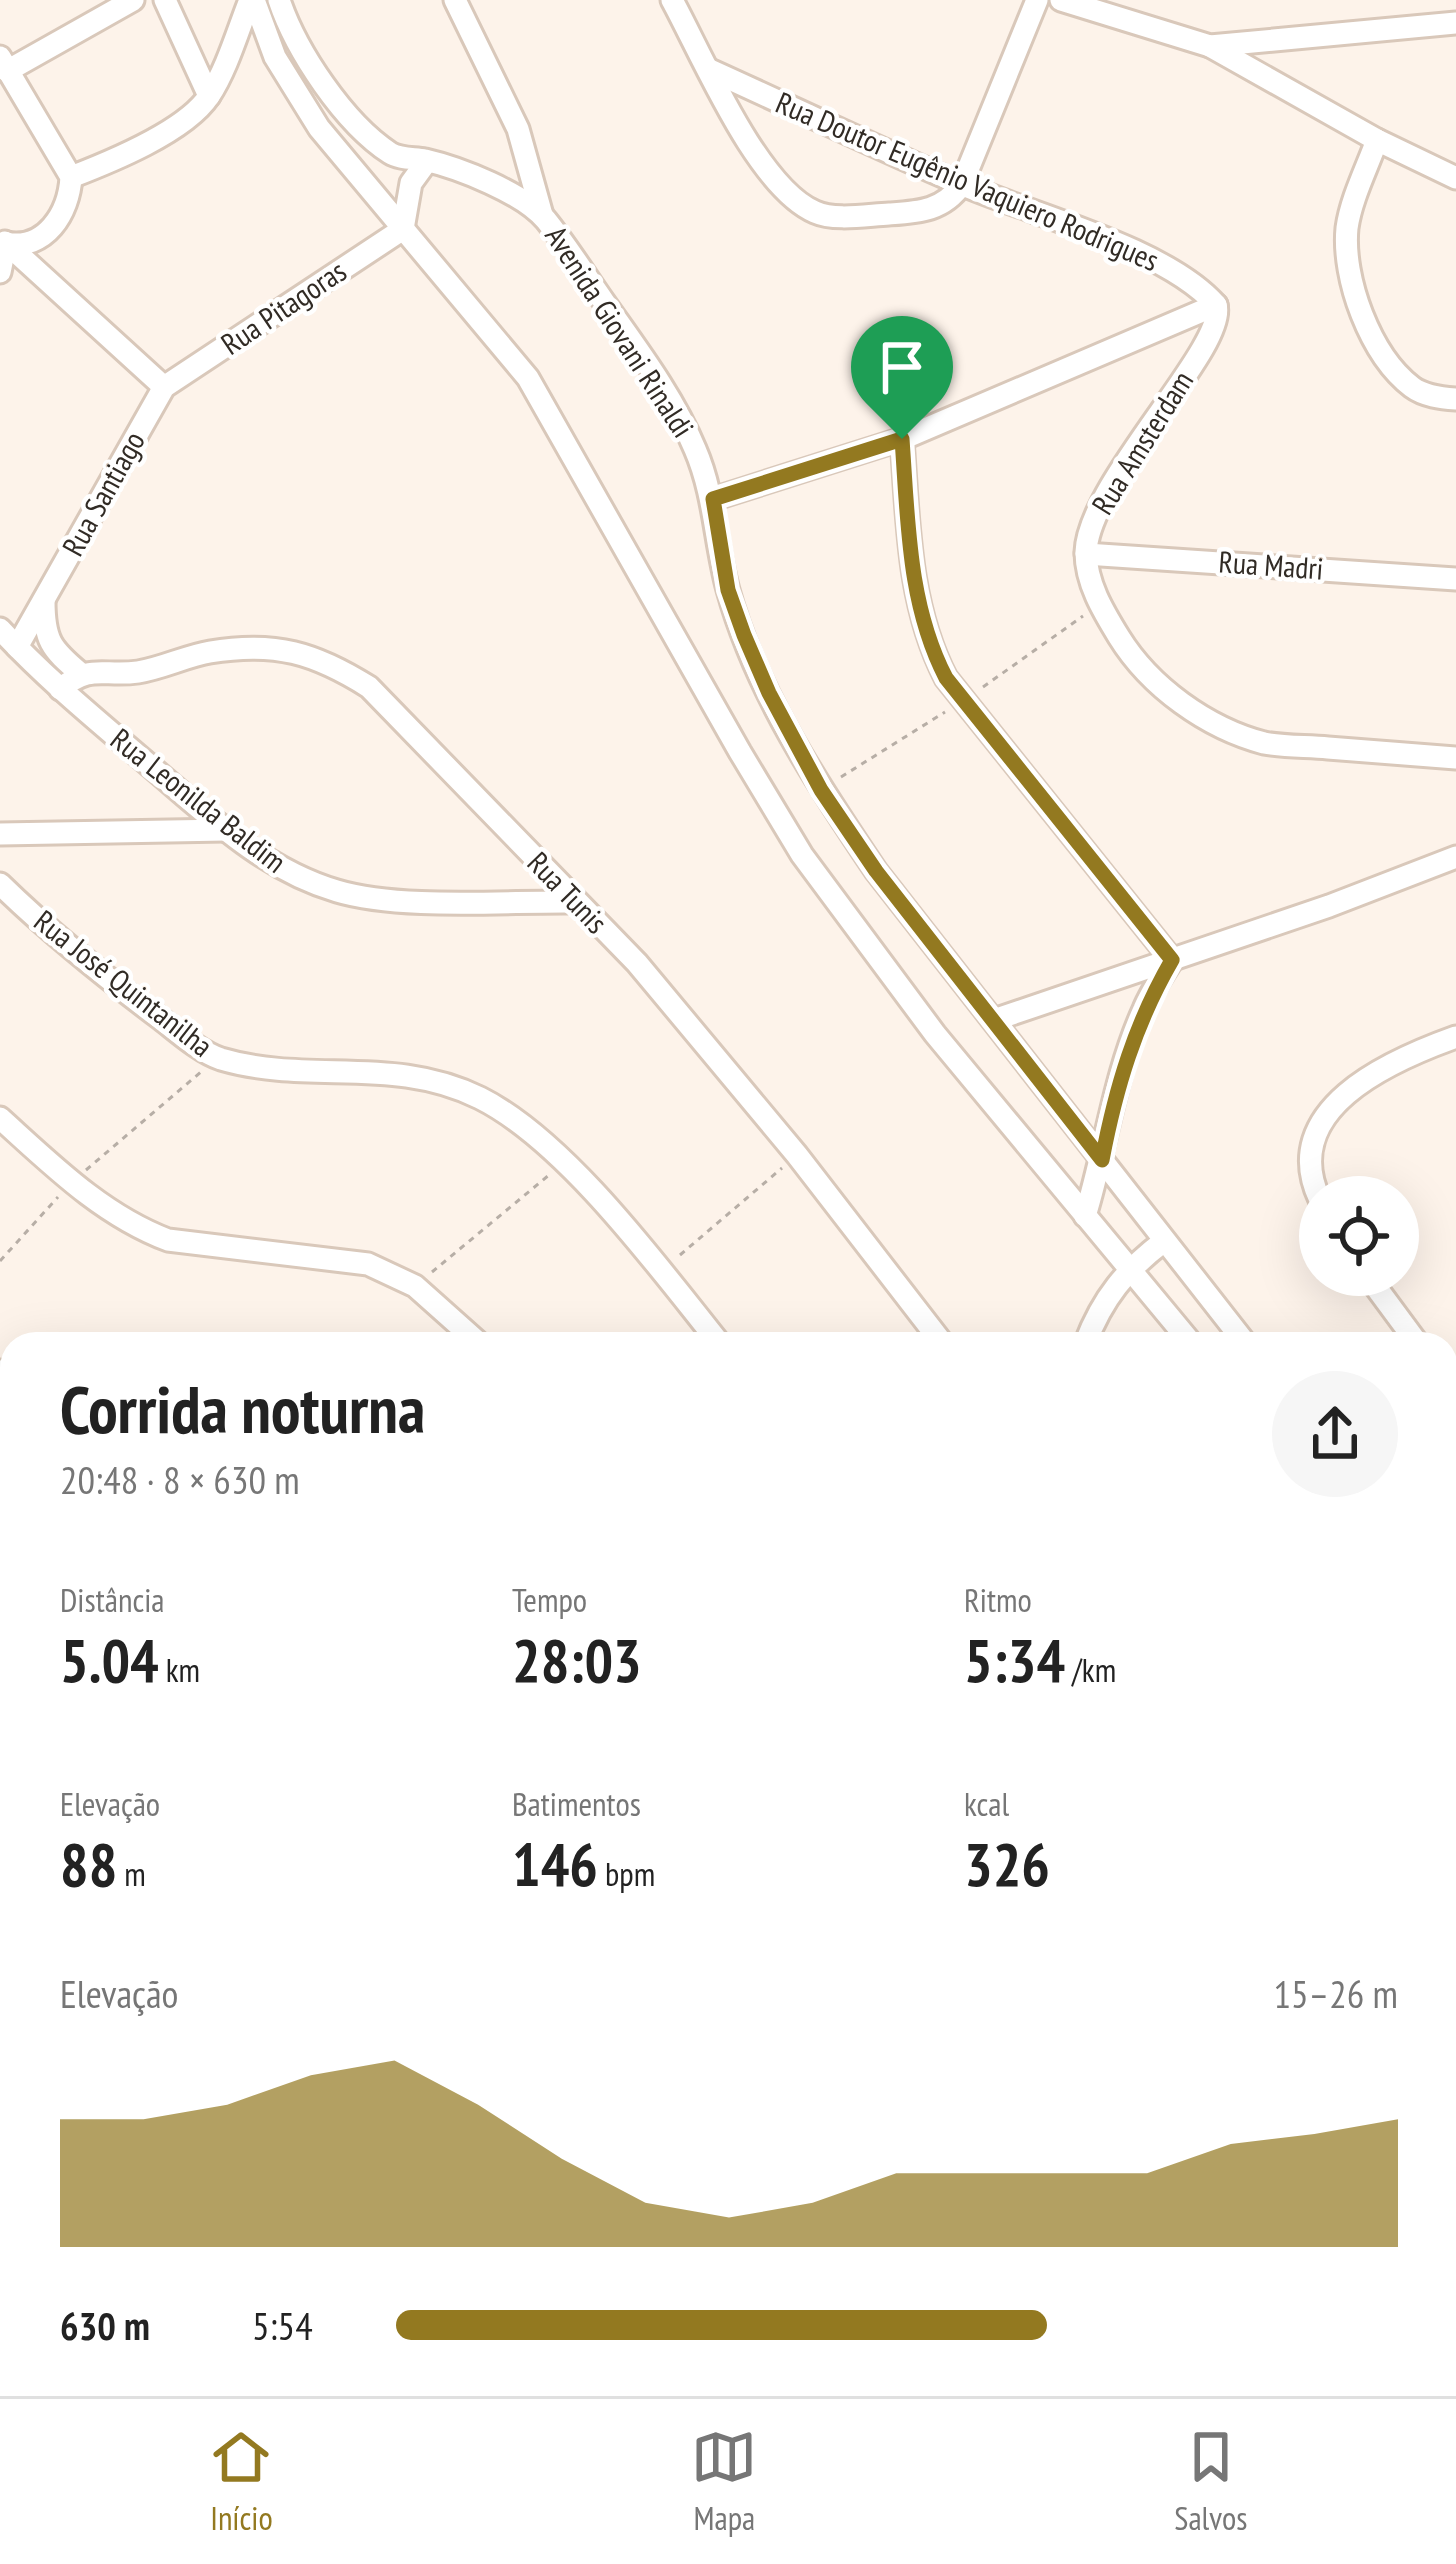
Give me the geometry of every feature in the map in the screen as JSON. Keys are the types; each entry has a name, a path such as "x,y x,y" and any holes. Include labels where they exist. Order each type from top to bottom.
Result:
{"street":[{"path":"3,240 22,247 41,239 70,196 71,177 4,64 133,0"},
{"path":"165,0 209,96"},
{"path":"71,177 172,128 209,96 252,0"},
{"path":"252,0 275,57 319,128 528,378 802,855 935,1034 1182,1332"},
{"name":"Avenida Giovani Rinaldi","path":"279,0 290,33 328,89 392,155 427,160 481,178 542,215 674,405 713,499 728,590 744,635 821,790 876,871 1236,1332"},
{"path":"454,0 518,129 542,215"},
{"path":"672,0 767,172 820,215 924,212 951,199 962,184 1037,0"},
{"path":"1061,0 1210,46 1377,140 1456,178"},
{"path":"1210,46 1456,23"},
{"name":"Rua Doutor Eugênio Vaquiero Rodrigues","path":"710,70 962,184 1154,260 1202,290 1216,305"},
{"path":"1377,140 1348,221 1345,260 1360,310 1384,353 1412,387 1437,398 1456,399"},
{"path":"403,229 411,183 427,160"},
{"name":"Rua Pitagoras","path":"164,387 403,229"},
{"path":"0,272 3,240"},
{"path":"3,240 164,387"},
{"path":"713,499 902,439 1216,305"},
{"name":"Rua Amsterdam","path":"1216,305 1216,329 1111,485 1091,524 1086,554 1099,604 1145,670 1205,721 1265,743 1456,758"},
{"name":"Rua Santiago","path":"44,601 164,387"},
{"path":"902,439 915,587 927,640 946,678 1172,960"},
{"name":"Rua Madri","path":"1086,554 1456,579"},
{"path":"17,647 44,601"},
{"path":"44,601 44,628 53,651 80,673 60,689"},
{"name":"Rua Leonilda Baldim","path":"0,629 60,689 282,872 340,892 386,900 574,902"},
{"name":"Rua Tunis","path":"80,673 138,672 211,652 274,648 327,660 369,687 638,963 934,1332"},
{"path":"0,834 226,830"},
{"path":"994,1019 1456,857"},
{"name":"Rua José Quintanilha","path":"0,884 110,980 217,1058 311,1072 421,1075 477,1096 512,1116 565,1162 711,1332"},
{"path":"0,906 25,908"},
{"path":"1085,1216 1124,1066 1144,1008 1172,960"},
{"path":"1313,1176 1311,1149 1323,1118 1352,1087 1421,1049 1456,1037"},
{"path":"0,1118 114,1214 168,1240 368,1264 415,1286 467,1332"},
{"path":"1090,1332 1099,1309 1128,1269 1164,1241"},
{"path":"1383,1296 1409,1332"}],"path":[{"path":"0,1261 72,1182 217,1058"},
{"path":"662,1270 797,1156"},
{"path":"415,1286 565,1162"}],"route":[{"path":"902,439 915,587 927,640 946,678 1172,960 1144,1008 1117,1085 1102,1160 876,871 821,790 769,693 728,590 713,499 902,439"}]}
